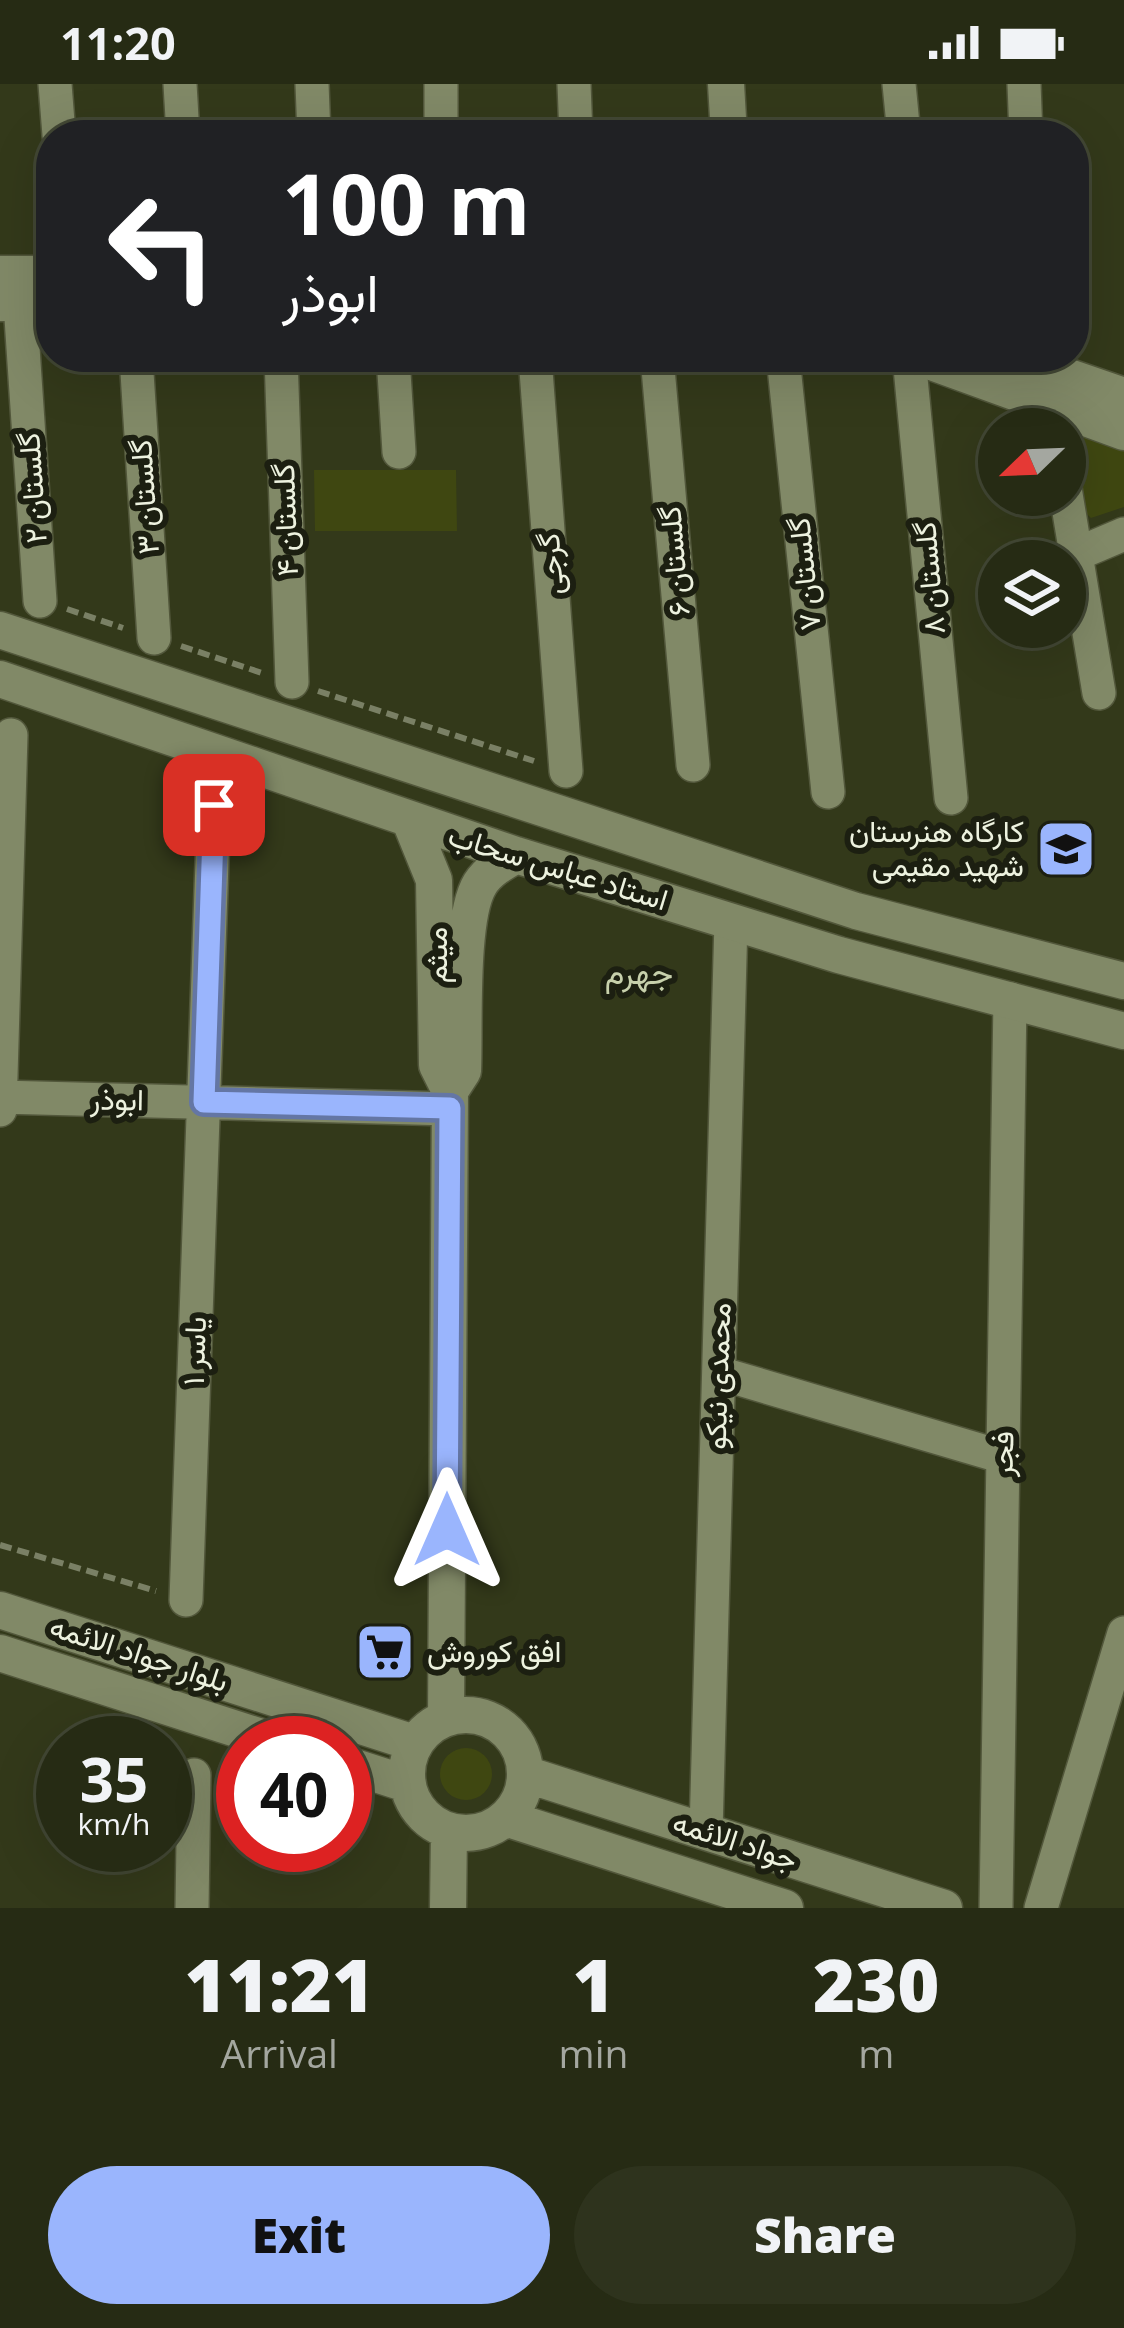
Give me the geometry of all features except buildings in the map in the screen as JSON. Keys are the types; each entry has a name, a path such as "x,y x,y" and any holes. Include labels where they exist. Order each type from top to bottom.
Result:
{"street":[{"path":"56,84 58,120"},
{"path":"180,84 182,120"},
{"path":"312,84 313,120"},
{"path":"441,84 442,120"},
{"path":"574,84 575,120"},
{"path":"726,84 728,120"},
{"path":"899,84 903,120"},
{"path":"1024,84 1025,120"},
{"name":"گلستان ۲","path":"18,296 40,601"},
{"name":"گلستان ۳","path":"137,372 154,638"},
{"name":"گلستان ۴","path":"282,372 292,682"},
{"path":"394,372 399,452"},
{"name":"گرجی","path":"537,372 566,771"},
{"name":"گلستان ۶","path":"658,372 693,765"},
{"name":"گلستان ۷","path":"785,372 828,792"},
{"name":"گلستان ۸","path":"915,372 950,799"},
{"path":"948,372 1031,408"},
{"path":"1061,372 1124,396"},
{"path":"1086,424 1124,432"},
{"path":"1086,550 1124,535"},
{"path":"1086,611 1099,693"},
{"name":"استاد عباس سحاب","path":"0,630 856,911 1124,981"},
{"name":"استاد عباس سحاب","path":"0,679 515,855 839,955 1124,1030"},
{"path":"0,1111 11,735"},
{"name":"یاسر ۱","path":"186,1600 214,805"},
{"name":"میثم","path":"410,821 434,880 437,1065 450,1100 446,1718"},
{"name":"میثم","path":"450,1100 463,1071 470,909 480,884 496,866 515,855"},
{"path":"839,955 856,911"},
{"name":"محمدی نیکو","path":"706,1832 731,921"},
{"name":"فجر","path":"996,1908 1010,999"},
{"name":"ابوذر","path":"0,1097 204,1102 450,1100"},
{"path":"718,1373 1003,1457"},
{"name":"بلوار جواد الائمه","path":"0,1610 414,1743"},
{"path":"1041,1908 1124,1633"},
{"path":"0,1653 216,1722"},
{"path":"462,1714 493,1721 517,1742 525,1774 520,1798 506,1819 485,1831 449,1831 437,1826 417,1808 407,1784 414,1743 428,1727 446,1718 462,1714"},
{"path":"372,1773 407,1784"},
{"name":"جواد الائمه","path":"525,1774 944,1908"},
{"path":"192,1908 194,1775"},
{"name":"جواد الائمه","path":"506,1819 720,1898 785,1908"},
{"path":"448,1908 449,1831"}],"path":[{"path":"0,1545 186,1600"}],"green space":[{"path":"1086,433 1124,447 1124,507 1091,518 1086,513"},
{"path":"314,470 456,470 457,531 315,531"},
{"path":"466,1748 485,1755 492,1774 485,1793 466,1800 447,1793 440,1774 447,1755"}],"place":[{"name":"کارگاه هنرستان شهید مقیمی","path":"1066,849"},
{"name":"افق کوروش","path":"385,1652"}],"district":[{"name":"جهرم","path":"639,972"}],"route":[{"path":"214,805 204,1102 450,1108 447,1530"}]}
